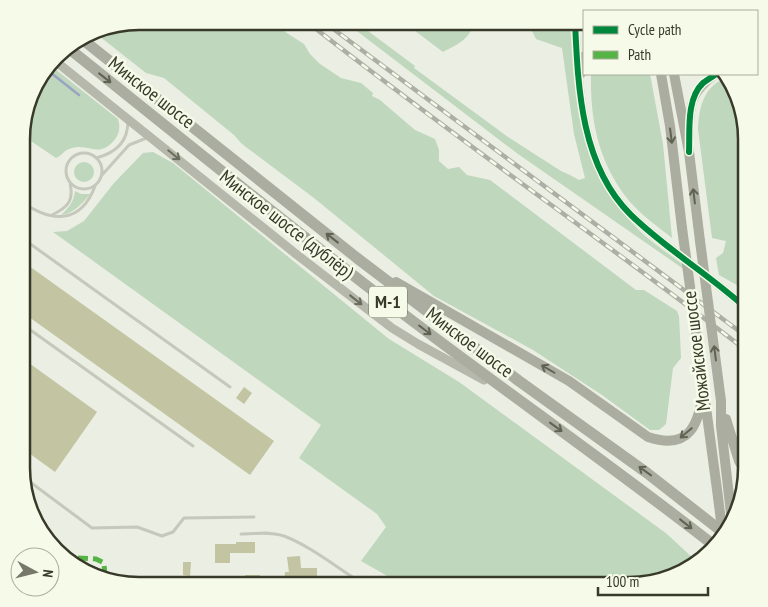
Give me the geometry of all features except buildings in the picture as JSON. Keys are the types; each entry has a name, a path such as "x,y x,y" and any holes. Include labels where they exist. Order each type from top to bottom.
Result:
{"highway":[{"name":"Минское шоссе","path":"87,43 358,258 519,381 647,473 719,529"},
{"name":"Минское шоссе","path":"74,52 389,303 637,486 709,542"}],"main road":[{"path":"574,30 576,63 580,80 584,120 593,154 606,183 631,215 685,261 738,301"},
{"path":"580,80 583,62"},
{"name":"Минское шоссе (дублёр)","path":"60,64 128,117 296,254 392,328 512,395"},
{"name":"Можайское шоссе","path":"660,75 664,88 722,525"},
{"name":"Можайское шоссе","path":"674,75 689,152 721,402 721,426 731,506"},
{"path":"689,152 690,117 693,100 701,84 714,75"},
{"path":"358,258 426,300 460,317 570,381 648,437 662,441 672,441 682,438 689,432 696,424 704,389"},
{"path":"730,294 738,296"},
{"path":"721,402 738,458"}],"lane":[{"path":"96,158 109,155 118,148 128,129 128,117"},
{"path":"30,208 40,213 65,217 81,210 91,197 101,175 129,145 150,136"},
{"path":"52,215 62,210 68,204 72,194 66,170 71,160 80,154 92,155 96,158 102,169 101,175"},
{"path":"69,181 78,188 84,189 95,185"},
{"path":"30,244 230,387"},
{"path":"30,330 193,446"},
{"path":"31,483 92,528 137,527 162,536 173,532 184,518 254,516"},
{"path":"242,534 270,533 284,536 307,548 352,577"}],"green space":[{"path":"132,30 282,30 304,44 310,54 320,64 341,78 361,83 373,93 372,96 380,100 415,130 435,139 439,150 439,161 448,169 459,167 467,175 490,180 636,290 644,290 677,311 679,316 681,358 673,368 666,424 659,430 650,430 602,395 533,350 434,296 314,198 242,144 234,135 164,78 146,73 101,37"},
{"path":"356,30 367,30 415,66 414,68 508,137 561,171 579,180 585,178 574,134 562,48 536,39 532,30 571,30 574,80 583,132 591,157 602,181 617,205 637,228 682,264 685,270 518,154"},
{"path":"414,30 471,30 466,38 443,52"},
{"path":"55,69 118,119 119,126 116,138 110,145 99,149 76,147 67,150 56,158 30,140 31,125 36,104 41,91"},
{"path":"591,75 650,75 663,144 672,238 631,203 611,174 604,158 595,126"},
{"path":"720,81 727,91 737,125 738,286 719,275 716,258 723,253 726,241 712,238 698,129 701,105 704,98 712,86"},
{"path":"153,152 173,163 389,339 459,382 667,534 691,557 670,569 636,577 389,577 361,561 386,527 377,514 299,458 321,425 53,232 67,231 84,221 114,183 143,153"},
{"path":"80,162 88,162 94,168 94,176 88,182 80,182 74,176 74,168"},
{"path":"75,191 81,194 90,194 74,210 61,215 71,204"}],"waterway":[{"path":"52,74 79,95"}],"railway":[{"path":"317,30 419,108 738,344"},
{"path":"335,30 738,330"}],"marked path":[{"path":"78,558 96,559 104,563 105,571"}],"cycle path":[{"path":"575,30 578,73 585,125 592,150 614,195 645,228 738,302"},
{"path":"689,152 691,106 703,83 715,75"}]}
